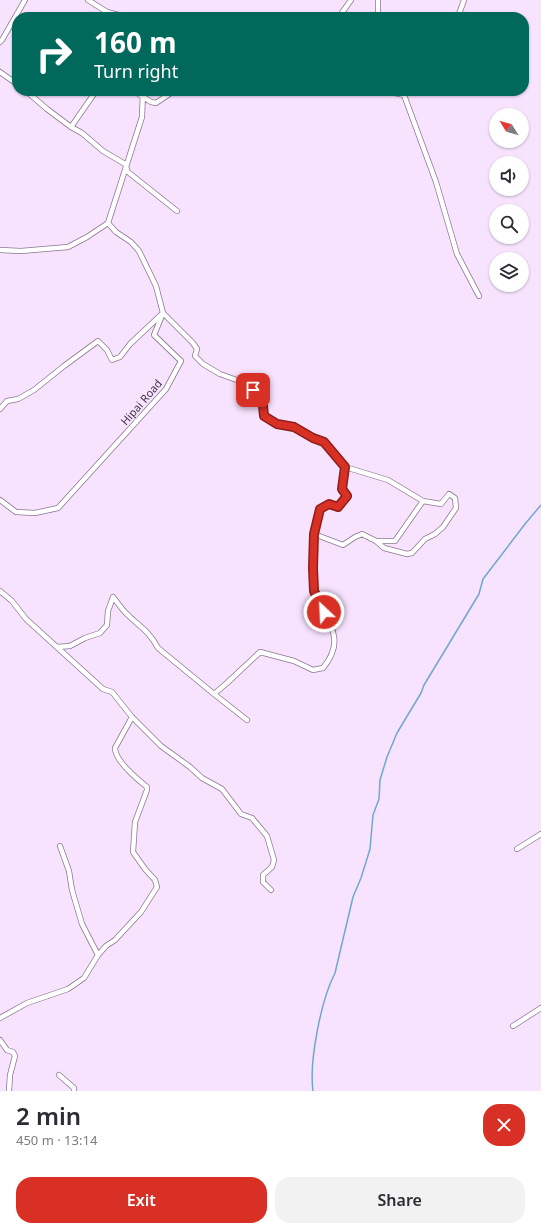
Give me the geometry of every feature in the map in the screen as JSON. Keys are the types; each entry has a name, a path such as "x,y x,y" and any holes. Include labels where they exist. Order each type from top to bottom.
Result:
{"street":[{"path":"19,12 26,0"},
{"path":"88,0 107,12"},
{"path":"343,12 351,0"},
{"path":"378,0 378,12"},
{"path":"460,12 464,0"},
{"path":"0,42 12,23"},
{"path":"0,72 12,80"},
{"path":"32,96 71,127 82,133 103,151 126,164 128,172 178,211"},
{"path":"71,127 93,96"},
{"path":"0,250 21,252 68,247 87,237 108,222 142,117 142,97 156,103 166,96"},
{"path":"406,96 436,182 457,254 479,296"},
{"path":"108,222 116,232 131,242 139,251 156,286 163,313 193,342 197,349 195,356 203,364 220,374 245,383 262,396 264,416 277,424 294,427 313,438 324,442 345,467 388,480 423,501 441,504 449,494 455,498 456,508 443,527 425,540 412,553 407,554 384,548 376,541 362,534 343,545 314,534"},
{"path":"0,409 7,401 18,399 34,390 98,341 112,360 120,357 130,344 163,313"},
{"name":"Hipai Road","path":"0,500 16,512 35,513 58,508 166,388 181,362 154,335 163,313"},
{"path":"214,694 260,652 294,661 313,670 323,668 328,662 332,654 335,639 329,622 314,591 314,534 320,509 329,504 338,507 347,496 342,489 345,467"},
{"path":"376,541 395,541 423,501"},
{"path":"0,592 12,602 26,619 103,690 112,692 132,717 161,746 190,767 202,778 222,789 241,814 252,818 268,836 274,860 272,867 263,875 263,882 271,890"},
{"path":"57,647 70,646 85,638 100,634 107,625 108,611 113,598 124,611 143,627 154,639 158,648 247,720"},
{"path":"0,1018 27,1003 68,989 84,978 98,954 115,940 141,912 157,887 155,880 144,869 133,852 135,822 147,787 137,779 115,753 115,748 132,717"},
{"path":"517,849 541,834"},
{"path":"60,846 69,871 72,890 82,924 98,954"},
{"path":"513,1026 541,1008"},
{"path":"0,1040 7,1050 13,1052 16,1056 10,1075 9,1091"},
{"path":"60,1075 74,1088 74,1091"}],"waterway":[{"path":"313,1091 312,1078 317,1031 325,999 335,973 353,897 370,849 373,815 379,799 380,780 387,757 397,733 421,693 424,685 479,594 483,579 541,505"}],"route":[{"path":"253,390 262,396 264,416 277,424 294,427 313,438 324,442 335,457 339,459 345,467 342,489 347,496 338,507 329,504 320,509 314,534 314,591 324,612"}]}
